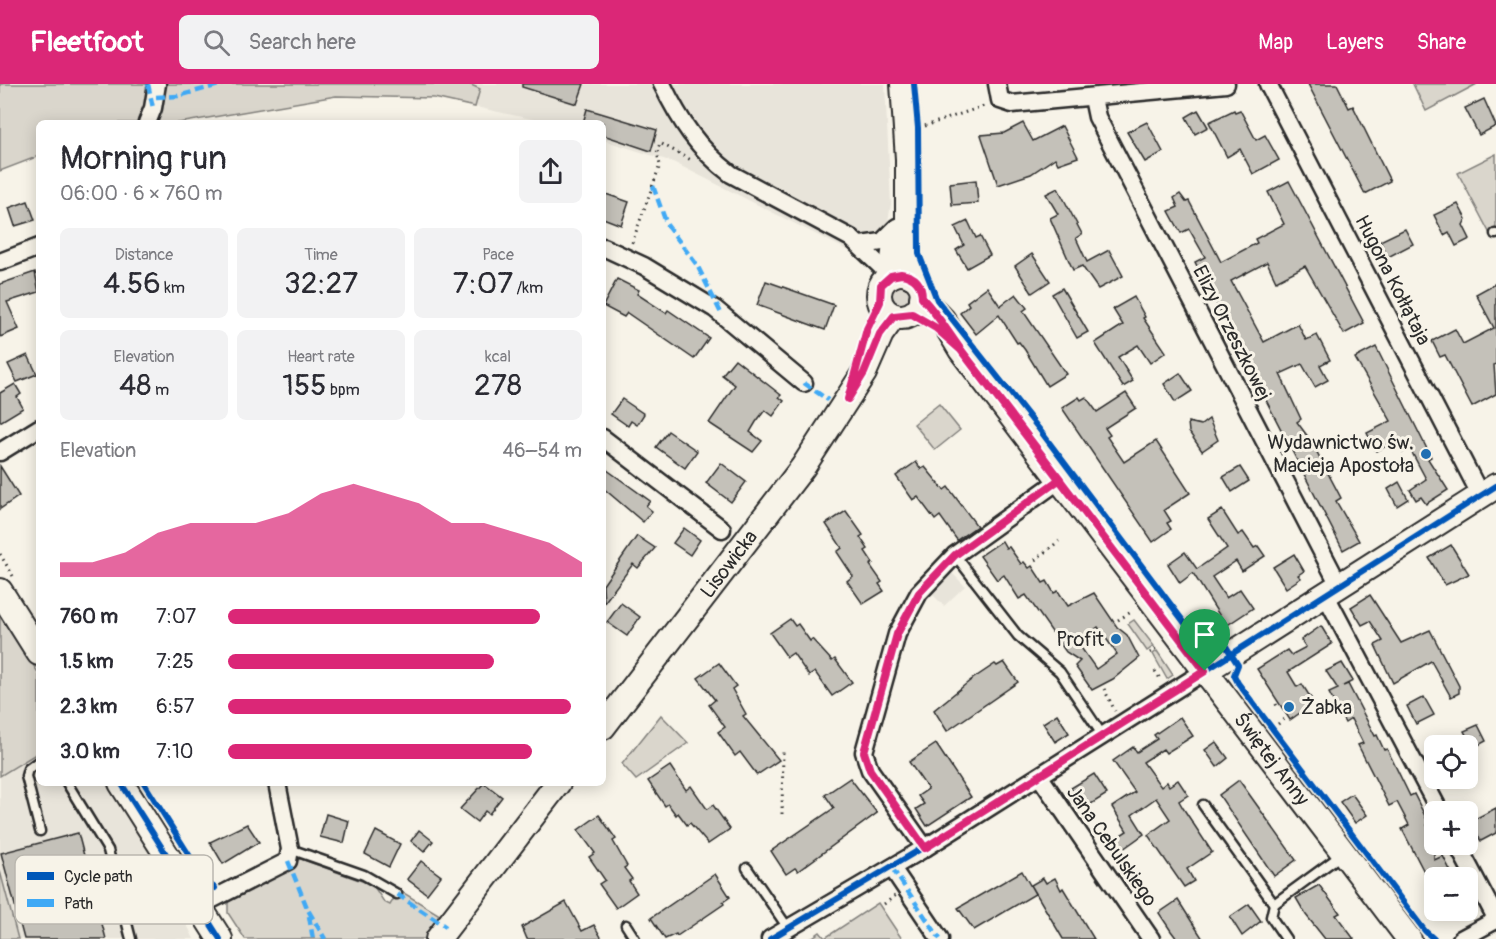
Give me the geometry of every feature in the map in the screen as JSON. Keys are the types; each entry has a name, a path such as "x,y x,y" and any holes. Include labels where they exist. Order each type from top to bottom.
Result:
{"street":[{"path":"148,120 153,108 157,84"},
{"path":"662,84 683,125 717,163 731,174 861,245 896,291"},
{"name":"Lisowicka","path":"606,723 803,467 864,373 896,291 897,158 890,84"},
{"path":"896,291 908,255 908,159 903,84"},
{"path":"999,92 1012,104 1226,84"},
{"name":"Hugona Kołłątaja","path":"1268,84 1488,491"},
{"name":"Elizy Orzeszkowej","path":"1093,98 1097,117 1435,801"},
{"path":"861,245 882,242 897,227"},
{"path":"0,262 36,248"},
{"path":"606,248 715,309 804,383"},
{"name":"Świętej Anny","path":"896,291 943,320 961,350 1409,939"},
{"path":"0,452 36,430"},
{"path":"606,440 722,529"},
{"path":"925,848 870,770 864,752 903,622 919,593 955,555 1060,479"},
{"path":"770,939 892,868 1040,777 1488,491"},
{"path":"0,591 36,648"},
{"name":"Jana Cebulskiego","path":"1040,777 1151,939"},
{"path":"123,786 167,855"},
{"path":"213,898 288,861 290,849 278,786"},
{"path":"438,939 556,786"},
{"path":"1461,939 1496,919 1463,855"},
{"path":"892,868 940,939"},
{"path":"210,924 220,939"}],"lane":[{"path":"955,555 1018,636 1060,672 1103,736"},
{"path":"36,763 28,769 26,776 40,831"},
{"path":"69,786 109,855"},
{"path":"1203,805 1274,904"},
{"path":"290,849 364,875 397,894"},
{"path":"1286,939 1271,917 1274,904 1344,853"},
{"path":"747,868 788,928"},
{"path":"127,924 131,939"},
{"path":"626,925 635,939"}],"path":[{"path":"918,128 999,92"},
{"path":"627,258 660,165 657,153 660,143"},
{"path":"1035,560 1059,541"},
{"path":"1118,621 1131,612"},
{"path":"1150,653 1157,647"},
{"path":"1155,671 1163,683"},
{"path":"1104,689 1117,715"},
{"path":"1276,704 1278,709"},
{"path":"1278,724 1284,718"},
{"path":"782,814 783,749"}],"shaded area":[{"path":"0,84 469,84 480,89 475,107 434,98 336,96 196,120 36,120 36,157 0,171"},
{"path":"437,84 885,84 891,204 886,233 870,240 856,234 847,250 673,162 606,141 606,120 536,120 434,98"},
{"path":"1413,84 1477,84 1426,111"},
{"path":"1496,154 1496,228 1489,232 1458,173"},
{"path":"901,286 907,289 910,295 907,301 901,304 895,301 892,295 895,289"},
{"path":"939,404 960,430 935,450 914,424"},
{"path":"950,571 965,586 944,606 929,591"},
{"path":"0,612 36,669 36,754 0,776"},
{"path":"1134,620 1154,646 1147,651 1128,624"},
{"path":"1157,651 1173,675 1167,679 1153,654"},
{"path":"661,715 688,743 636,780 622,764"},
{"path":"36,754 36,786 108,786 150,855 15,855 15,924 187,924 194,939 18,939 0,871 0,776"},
{"path":"301,859 373,885 384,902 390,905 399,890 443,917 428,939 245,939 228,913 228,902 289,869 296,860"},
{"path":"0,871 18,939 0,939"},
{"path":"878,903 902,939 810,939 820,932 825,938"}],"building":[{"path":"522,84 584,84 577,104 522,87"},
{"path":"1308,84 1337,84 1349,108 1353,106 1390,181 1365,194"},
{"path":"1484,99 1496,126 1479,135 1465,108"},
{"path":"587,109 657,130 651,151 606,136 606,120 584,120"},
{"path":"1198,110 1208,127 1195,134 1186,117"},
{"path":"1234,110 1235,112 1240,110 1256,140 1265,135 1279,160 1253,174 1240,149 1227,157 1209,122"},
{"path":"1147,122 1163,152 1145,162 1127,132"},
{"path":"1023,123 1033,141 1062,126 1078,157 1058,164 1055,158 1031,174 998,185 981,135 1004,133"},
{"path":"976,180 978,203 952,205 950,183"},
{"path":"1289,181 1364,323 1344,334 1305,266 1276,281 1267,262 1231,281 1264,342 1298,324 1306,340 1317,335 1330,360 1320,365 1328,380 1315,387 1302,364 1280,374 1301,419 1297,422 1311,441 1341,498 1336,501 1359,541 1343,550 1195,262 1205,257 1189,229 1181,233 1169,211 1178,207 1174,198 1180,194 1186,202 1189,201 1221,262 1257,243 1255,239 1284,224 1268,192"},
{"path":"1058,188 1082,234 1076,238 1087,262 1109,250 1123,276 1098,289 1082,266 1073,270 1050,218 1058,214 1046,194"},
{"path":"606,194 629,202 621,225 606,219"},
{"path":"28,201 35,220 15,226 9,208"},
{"path":"1458,204 1466,219 1463,225 1470,239 1456,246 1449,232 1444,235 1434,215"},
{"path":"968,221 976,238 980,236 990,255 967,268 956,250 964,245 955,227"},
{"path":"1405,229 1413,244 1388,257 1380,241"},
{"path":"1032,254 1050,281 1032,293 1015,266"},
{"path":"35,272 36,293 7,302 19,329 0,337 0,284"},
{"path":"617,279 639,290 637,294 666,313 668,310 709,338 694,359 627,313 624,317 606,308 606,300"},
{"path":"766,281 834,305 825,330 757,305"},
{"path":"1496,283 1496,364 1494,365 1496,394 1472,407 1445,355 1440,357 1432,341 1455,329 1463,344 1494,328 1476,294"},
{"path":"987,287 1000,306 1016,294 1027,308 1023,311 1066,374 1047,386 1025,350 1019,342 1017,343 999,315 976,334 960,313 969,305 967,302"},
{"path":"1062,288 1088,332 1077,338 1052,294"},
{"path":"1134,297 1145,317 1143,318 1166,352 1150,363 1138,345 1118,357 1133,381 1123,387 1095,343 1123,325 1113,309"},
{"path":"1376,347 1431,457 1428,459 1448,490 1426,504 1421,497 1416,500 1410,490 1426,479 1410,449 1403,452 1397,441 1376,451 1367,433 1391,421 1355,358"},
{"path":"28,355 36,374 17,382 8,364"},
{"path":"735,359 781,395 779,397 784,401 773,416 765,410 756,422 750,432 762,441 753,452 709,423 735,385 722,375"},
{"path":"1180,373 1192,391 1175,402 1164,384"},
{"path":"15,384 21,394 17,397 23,408 0,422 0,393"},
{"path":"1126,393 1136,408 1105,428 1110,435 1107,437 1124,462 1156,441 1190,493 1164,510 1171,521 1167,523 1171,529 1153,542 1062,408 1079,397 1081,400 1086,397 1097,412"},
{"path":"622,399 644,414 637,425 631,421 628,426 611,414"},
{"path":"1209,419 1218,440 1202,451 1189,432 1188,422 1201,425"},
{"path":"668,431 697,451 685,468 656,447"},
{"path":"916,462 921,469 925,467 944,490 948,487 977,526 957,540 940,516 935,520 918,497 913,500 896,476"},
{"path":"721,463 746,482 731,502 706,483"},
{"path":"0,466 19,496 0,509"},
{"path":"1240,467 1249,481 1232,492 1223,477"},
{"path":"606,469 650,501 646,506 652,511 643,522 606,491"},
{"path":"1399,482 1408,499 1397,506 1388,489"},
{"path":"1222,510 1238,535 1243,532 1254,548 1258,546 1265,556 1242,571 1236,561 1212,577 1226,598 1240,589 1253,608 1226,626 1193,573 1180,583 1168,564 1185,552 1197,569 1227,548 1208,519"},
{"path":"846,511 863,535 860,537 868,549 865,551 873,563 870,565 882,582 879,584 884,591 863,604 847,581 853,576 837,552 842,548 826,524"},
{"path":"684,528 700,540 690,555 673,543"},
{"path":"637,536 655,548 638,568 633,564 606,600 606,581"},
{"path":"1002,541 1021,564 1024,562 1029,568 1032,566 1043,583 1047,581 1054,593 1058,591 1068,606 1094,593 1117,627 1127,635 1139,658 1113,679 1092,690 1075,666 1080,661 1066,652 1026,595 1019,599 1004,575 997,580 980,556","holes":["1098,627 1117,654 1096,669 1077,642"]},
{"path":"1451,545 1469,574 1445,585 1429,558"},
{"path":"1294,554 1304,571 1298,575 1301,578 1286,588 1273,567"},
{"path":"1370,595 1401,643 1430,630 1459,686 1459,693 1451,697 1431,661 1393,683 1375,645 1383,641 1370,621 1362,625 1351,607"},
{"path":"621,603 640,617 627,636 607,622"},
{"path":"790,619 795,626 798,624 810,641 812,639 832,661 835,659 852,682 832,696 815,672 809,676 793,653 787,657 770,633"},
{"path":"1321,626 1332,644 1288,672 1297,687 1302,684 1314,703 1290,720 1257,669 1287,650 1291,655 1306,647 1301,640"},
{"path":"1004,662 1018,682 947,731 934,710 971,680 995,664 997,666"},
{"path":"719,663 736,686 732,689 746,714 743,716 779,760 757,775 740,752 735,756 718,732 725,727 709,705 715,700 698,678"},
{"path":"1342,663 1353,681 1343,686 1348,684 1375,736 1377,735 1384,750 1387,749 1410,796 1414,794 1424,814 1424,855 1434,855 1434,860 1443,856 1448,867 1424,867 1424,872 1402,829 1409,825 1397,802 1389,806 1358,745 1363,743 1351,719 1345,723 1329,693 1338,689 1326,671"},
{"path":"1424,697 1434,715 1416,724 1407,706"},
{"path":"1057,714 1069,733 1055,742 1043,723"},
{"path":"1180,717 1193,736 1166,753 1163,749 1143,762 1161,787 1167,782 1169,786 1178,780 1188,795 1179,801 1212,852 1187,869 1194,881 1184,887 1148,835 1170,819 1156,798 1132,815 1144,834 1123,849 1116,838 1127,831 1112,807 1135,792 1113,761 1133,747 1137,752 1157,739 1154,735"},
{"path":"1478,725 1486,741 1478,745 1478,735 1466,735 1464,731"},
{"path":"1216,742 1228,758 1217,767 1205,750"},
{"path":"936,744 971,797 927,826 916,809 924,804 918,796 928,789 909,762"},
{"path":"670,766 686,790 691,786 707,809 713,805 730,829 708,844 690,823 687,825 668,804 665,806 648,781"},
{"path":"1094,774 1107,794 1083,809 1071,788"},
{"path":"850,778 877,813 798,871 795,868 786,874 771,851 834,808 825,795"},
{"path":"1239,780 1296,860 1274,876 1219,795"},
{"path":"481,786 488,786 502,797 489,814 485,811 477,822 460,809"},
{"path":"1352,794 1367,815 1355,823 1340,802"},
{"path":"1496,808 1496,833 1481,841 1478,836 1478,817"},
{"path":"326,814 349,821 344,843 320,837"},
{"path":"599,815 616,839 613,841 627,866 624,868 632,879 629,881 637,893 616,908 599,884 605,880 589,857 595,853 578,830"},
{"path":"247,824 259,842 223,864 210,842"},
{"path":"419,830 433,841 424,852 411,841"},
{"path":"376,831 400,844 389,867 365,854"},
{"path":"78,833 84,855 15,855 15,905 1,853"},
{"path":"421,861 441,876 427,894 407,879"},
{"path":"1022,871 1035,894 974,930 958,908"},
{"path":"715,874 730,897 723,902 724,904 677,936 676,934 665,939 651,918"},
{"path":"1043,878 1046,883 1055,878 1094,939 1063,939 1031,885"},
{"path":"1319,885 1340,913 1336,915 1354,939 1325,939 1306,915 1296,898"},
{"path":"1178,900 1203,939 1177,939 1159,913"},
{"path":"566,902 582,931 594,925 602,939 527,939 522,927"},
{"path":"1249,904 1261,921 1242,936 1230,917"},
{"path":"20,924 102,924 106,939 24,939"}],"marked path":[{"path":"148,84 153,108"},
{"path":"156,97 178,96 223,84"},
{"path":"653,186 667,225 697,265 722,315"},
{"path":"804,383 828,400"},
{"path":"288,861 308,910 325,939"},
{"path":"892,868 940,939"},
{"path":"397,894 446,927"},
{"path":"309,916 313,939"}],"cycle path":[{"path":"914,84 918,128 919,254 937,300 1039,429 1202,646 1212,649 1224,643 1238,665 1234,675 1238,683 1425,931 1434,939"},
{"path":"770,939 991,807 1496,486"},
{"path":"123,786 167,855"},
{"path":"146,786 189,855"},
{"path":"210,924 220,939"}],"place":[{"name":"Wydawnictwo św. Macieja Apostoła","path":"1426,454"},
{"name":"Profit","path":"1116,639"},
{"name":"Żabka","path":"1289,707"}],"route":[{"path":"1205,671 925,848 870,770 864,752 897,634 919,593 949,560 1060,479 1011,415 961,350 943,320 922,298 920,285 916,280 911,276 896,274 885,280 879,291 880,302 867,329 848,399 869,363 880,334 894,316 912,314 936,328 961,350 1060,479 1205,671"}]}
